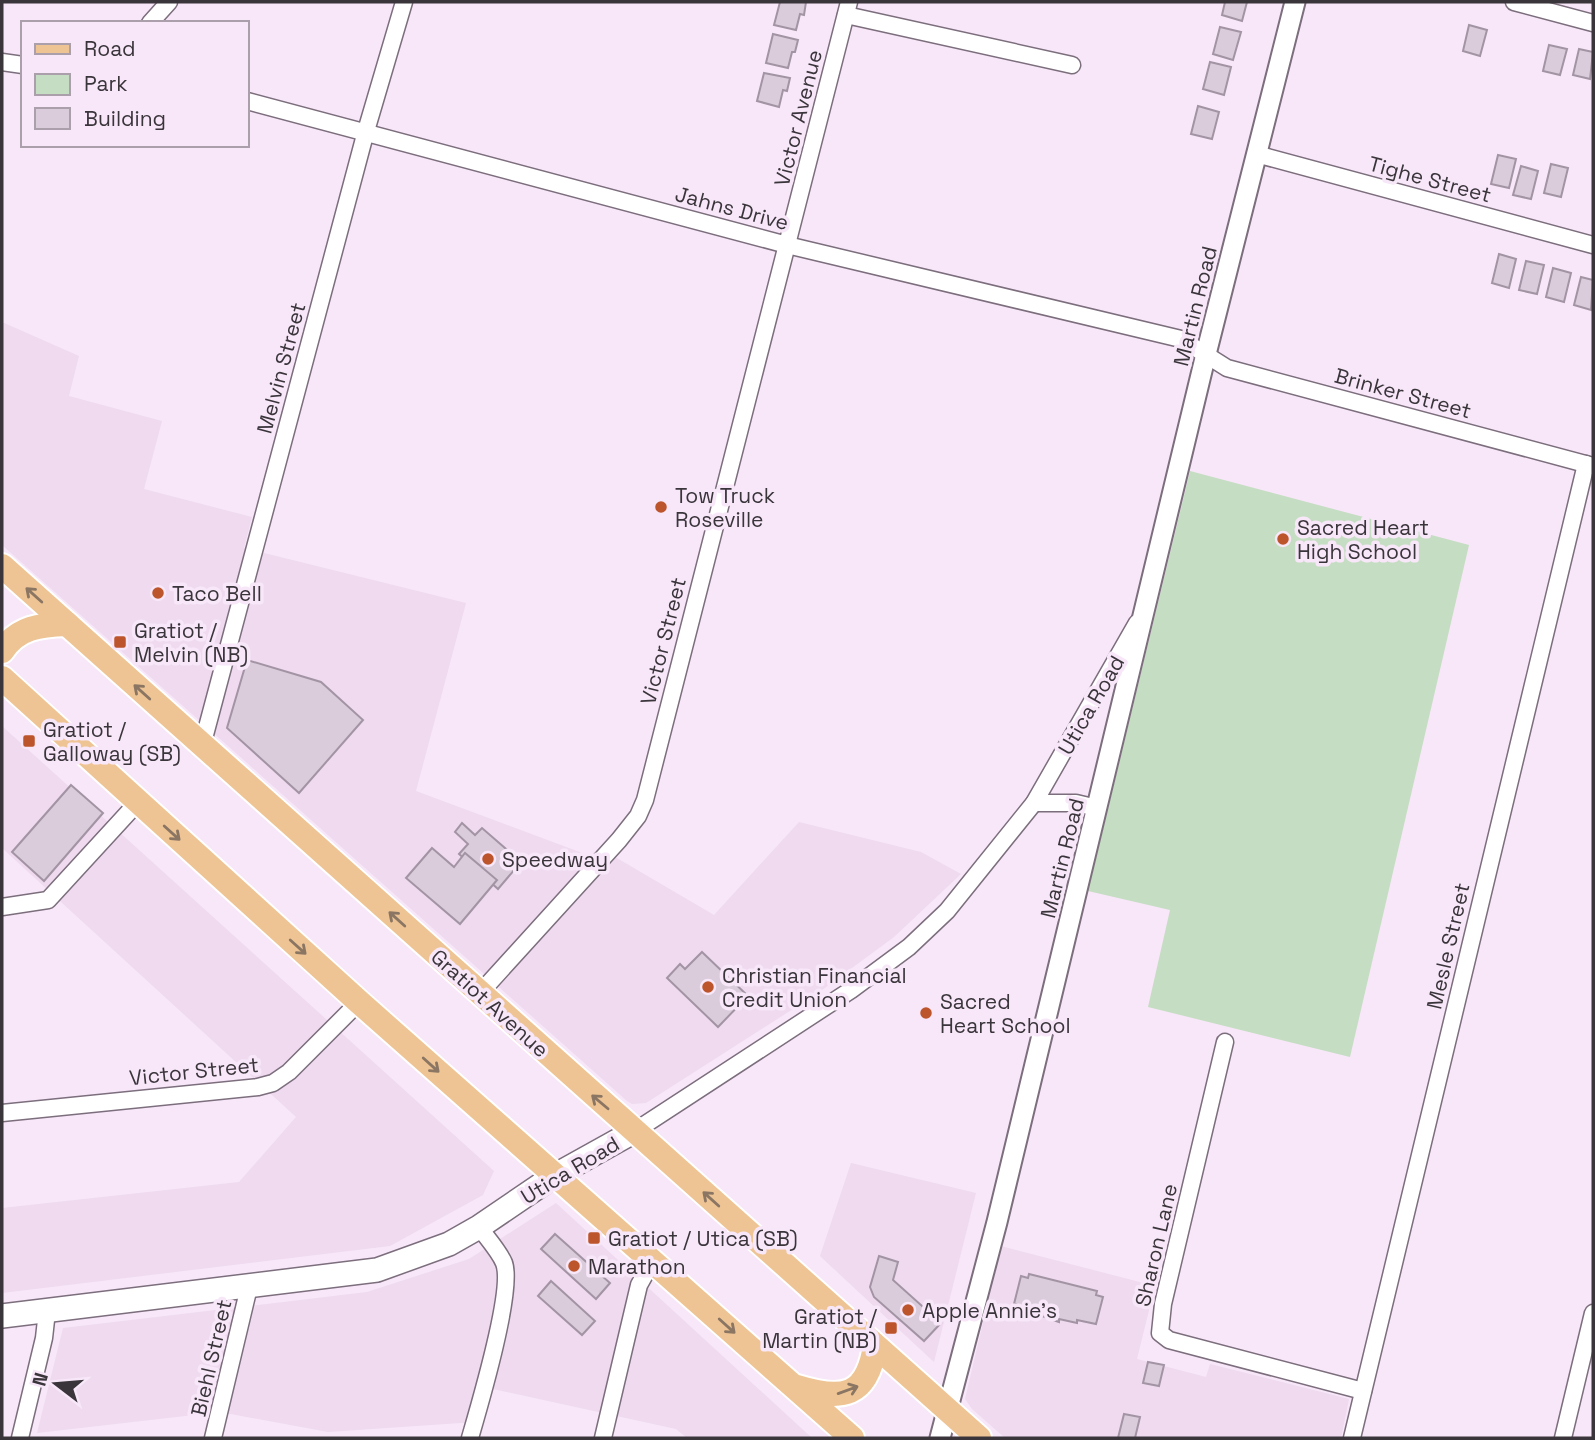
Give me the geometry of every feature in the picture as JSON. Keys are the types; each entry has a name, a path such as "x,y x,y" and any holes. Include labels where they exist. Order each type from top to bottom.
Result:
{"main road":[{"name":"Gratiot Avenue","path":"2,566 979,1438"},
{"path":"2,651 16,634 28,628 67,624"},
{"path":"2,678 359,1002 852,1438"},
{"name":"Utica Road","path":"2,1316 377,1270 450,1244 554,1176 635,1131"},
{"path":"793,1386 834,1394 858,1387 866,1379 872,1366 875,1346"}],"street":[{"path":"152,21 169,2"},
{"name":"Melvin Street","path":"202,746 366,131 404,2"},
{"name":"Martin Road","path":"940,1438 994,1233 1206,354 1295,2"},
{"path":"1514,2 1593,23"},
{"path":"847,8 1072,65"},
{"name":"Victor Avenue","path":"787,245 847,8"},
{"path":"2,62 21,65"},
{"name":"Jahns Drive","path":"248,101 787,245 1181,340 1206,354"},
{"name":"Tighe Street","path":"1256,154 1593,245"},
{"name":"Victor Street","path":"480,993 619,840 638,816 645,800 787,245"},
{"name":"Brinker Street","path":"1206,354 1227,368 1589,465"},
{"name":"Mesle Street","path":"1352,1438 1589,465"},
{"name":"Utica Road","path":"635,1131 851,990 909,947 964,892 1034,803 1147,606"},
{"path":"2,906 48,900 138,802"},
{"path":"1034,803 1076,803 1097,808"},
{"name":"Victor Street","path":"2,1113 258,1087 273,1083 289,1072 359,1002"},
{"name":"Sharon Lane","path":"1225,1042 1163,1304 1160,1333 1169,1340 1363,1391"},
{"path":"470,1438 504,1304 506,1278 504,1262 479,1227"},
{"path":"603,1438 639,1285 653,1260"},
{"name":"Biehl Street","path":"213,1438 249,1287"},
{"path":"20,1438 44,1338 47,1311"},
{"path":"1563,1438 1593,1313"}],"shaded area":[{"path":"2,322 79,356 69,396 162,421 144,489 252,517 244,548 466,603 416,791 585,854 599,866 610,854 714,915 799,822 921,852 961,874 894,937 818,993 646,1103 632,1104 2,545"},
{"path":"2,726 494,1171 483,1195 390,1246 2,1293 2,1208 239,1182 296,1117 2,848"},
{"path":"851,1163 976,1193 934,1362 820,1256"},
{"path":"556,1203 812,1438 687,1438 676,1429 484,1387 475,1422 328,1432 220,1412 37,1433 63,1328 367,1292 469,1259"},
{"path":"1001,1246 1155,1286 1137,1359 1206,1377 1210,1364 1349,1399 1341,1438 1005,1438 972,1409 965,1399"}],"green space":[{"path":"1190,471 1469,545 1350,1057 1148,1007 1170,910 1088,891"}],"building":[{"path":"780,2 806,2 804,15 800,14 796,30 774,25"},
{"path":"1225,2 1247,2 1242,21 1222,15"},
{"path":"1469,25 1487,30 1480,56 1463,51"},
{"path":"1220,27 1241,32 1233,60 1213,54"},
{"path":"773,34 798,40 788,68 766,63"},
{"path":"1549,45 1567,49 1560,75 1543,71"},
{"path":"1579,49 1593,52 1590,79 1573,75"},
{"path":"1210,62 1231,67 1224,95 1203,89"},
{"path":"764,73 790,78 787,91 783,90 779,107 757,101"},
{"path":"1198,106 1219,112 1212,139 1191,134"},
{"path":"1498,155 1516,159 1509,188 1491,184"},
{"path":"1551,164 1568,168 1561,197 1544,193"},
{"path":"1521,166 1538,171 1531,199 1513,195"},
{"path":"1499,254 1516,259 1509,288 1492,283"},
{"path":"1526,261 1544,265 1537,294 1519,290"},
{"path":"1553,268 1571,273 1564,302 1546,297"},
{"path":"1581,277 1593,280 1591,310 1574,305"},
{"path":"247,660 321,682 363,720 299,793 227,728"},
{"path":"71,785 103,813 44,881 12,852"},
{"path":"462,823 475,835 482,828 521,862 498,889 459,854 468,844 455,832"},
{"path":"432,848 454,867 465,853 497,880 460,924 406,878"},
{"name":"Christian Financial Credit Union","path":"702,952 748,996 718,1027 667,978 680,964 685,969"},
{"path":"555,1234 610,1283 596,1299 541,1249"},
{"name":"Apple Annie's","path":"879,1256 898,1262 893,1280 941,1323 924,1341 874,1297 870,1287"},
{"path":"1029,1274 1097,1291 1096,1295 1103,1297 1096,1324 1059,1319 1059,1322 1031,1312 1032,1308 1014,1304 1021,1276 1028,1278"},
{"path":"551,1281 595,1321 582,1335 538,1296"},
{"path":"1148,1362 1164,1365 1159,1386 1143,1383"},
{"path":"1124,1414 1140,1417 1135,1438 1118,1438"}],"place":[{"name":"Tow Truck Roseville","path":"661,507"},
{"name":"Sacred Heart High School","path":"1283,539"},
{"name":"Taco Bell","path":"158,593"},
{"name":"Gratiot / Melvin (NB)","path":"120,642"},
{"name":"Gratiot / Galloway (SB)","path":"29,741"},
{"name":"Speedway","path":"488,859"},
{"name":"Christian Financial Credit Union","path":"708,987"},
{"name":"Sacred Heart School","path":"926,1013"},
{"name":"Gratiot / Utica (SB)","path":"594,1238"},
{"name":"Marathon","path":"574,1266"},
{"name":"Apple Annie's","path":"908,1310"},
{"name":"Gratiot / Martin (NB)","path":"891,1328"}]}
